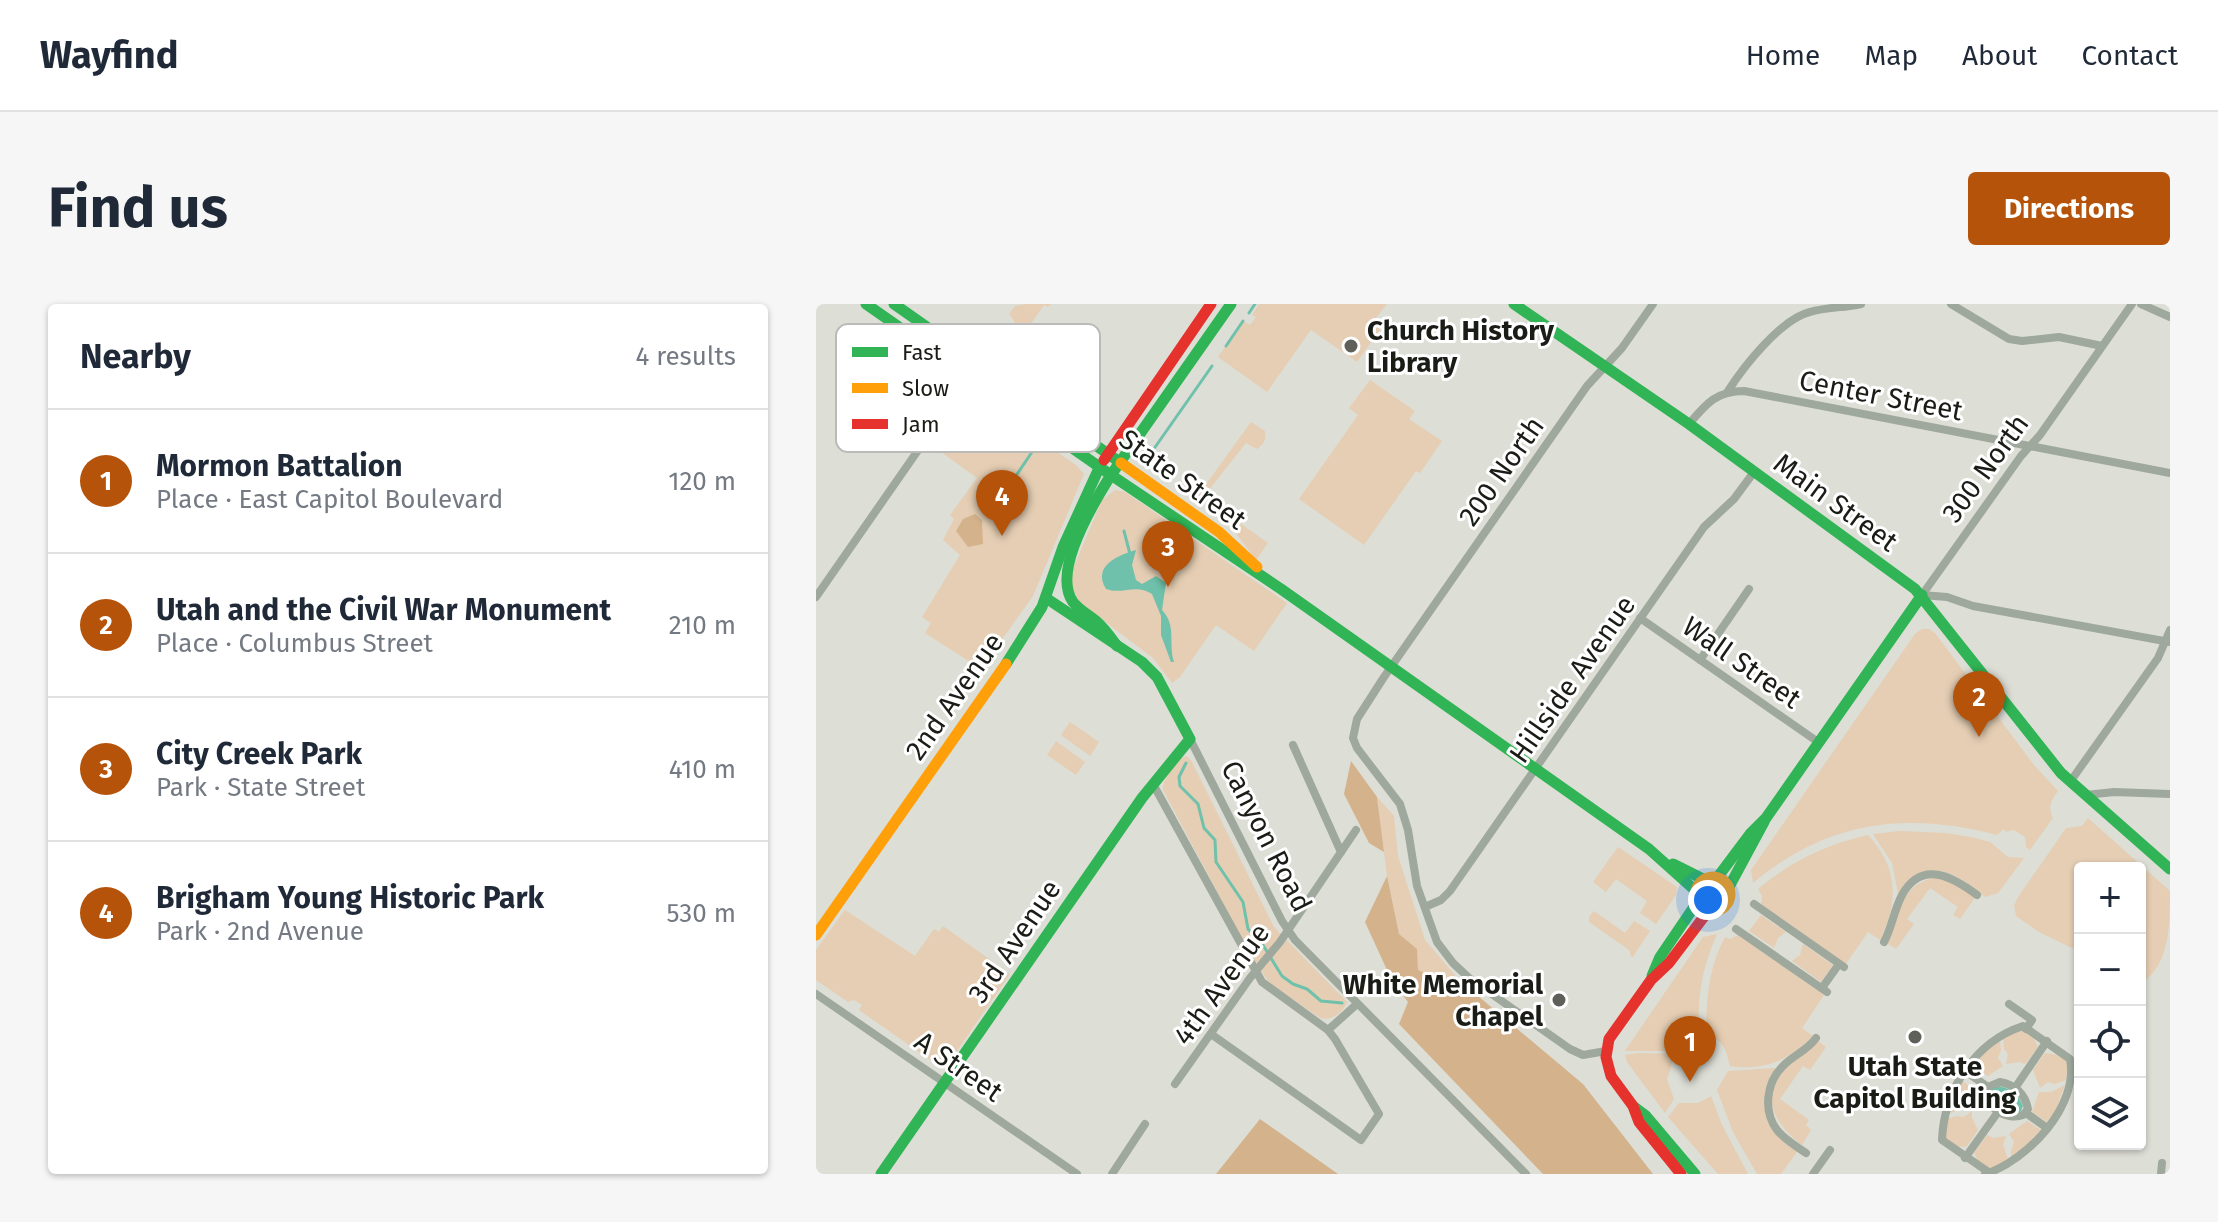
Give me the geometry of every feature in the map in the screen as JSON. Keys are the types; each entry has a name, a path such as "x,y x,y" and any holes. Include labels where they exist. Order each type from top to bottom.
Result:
{"main road":[{"name":"State Street","path":"866,304 894,324"},
{"name":"State Street","path":"894,304 923,324"},
{"name":"2nd Avenue","path":"816,935 1018,647 1046,598 1063,547 1100,466 1211,304"},
{"path":"1111,475 1231,304"},
{"name":"Main Street","path":"1514,304 1689,424 1922,595"},
{"name":"State Street","path":"1100,448 1219,532 1281,589"},
{"name":"State Street","path":"1079,452 1281,589 1658,856 1697,896"},
{"name":"Canyon Road","path":"1111,475 1096,499 1066,576 1071,600 1099,623 1117,646"},
{"path":"1922,595 2070,782 2170,869"},
{"name":"300 North","path":"1711,879 1766,818 1922,595"},
{"name":"Canyon Road","path":"1046,598 1142,662 1157,677 1190,739"},
{"name":"3rd Avenue","path":"881,1174 1153,784 1190,739"},
{"name":"300 North","path":"1729,887 1766,818"},
{"name":"State Street","path":"1658,856 1711,879"},
{"path":"1651,980 1660,957 1697,896 1711,879 1729,887 1727,904 1719,910 1709,910 1696,925 1669,963 1651,980 1609,1039 1606,1051 1611,1076 1633,1106 1639,1122 1681,1174"},
{"path":"1697,896 1709,910"},
{"path":"1633,1106 1646,1116 1695,1174"}],"street":[{"name":"200 North","path":"1425,907 1414,876 1408,830 1400,804 1357,748 1353,738 1357,719 1587,386 1653,304"},
{"path":"1689,424 1713,398 1728,391 1738,375 1794,318 1809,312 1861,304"},
{"path":"1951,304 2012,340 2059,337 2102,346"},
{"name":"300 North","path":"1922,595 2132,304"},
{"path":"2141,304 2170,317"},
{"name":"Center Street","path":"1728,391 1744,391 2170,473"},
{"path":"816,597 917,452"},
{"name":"Hillside Avenue","path":"1425,907 1441,900 1450,891 1704,527 1734,499 1754,472"},
{"path":"1700,660 1749,589"},
{"name":"Main Street","path":"1922,595 1947,597 1973,606 2168,642"},
{"name":"Wall Street","path":"1640,618 1818,742"},
{"path":"2070,782 2158,658 2168,642 2170,630"},
{"name":"Canyon Road","path":"1190,739 1288,930 1526,1174"},
{"path":"1293,745 1341,852"},
{"path":"1153,784 1255,972 1268,988 1328,1030 1379,1114 1361,1140 1211,1034"},
{"path":"2085,795 2110,792 2170,794"},
{"name":"4th Avenue","path":"1175,1084 1288,930 1356,830"},
{"path":"1884,942 1907,887 1926,875 1944,875 1977,895"},
{"path":"1736,929 1824,990 1841,965 1754,904"},
{"path":"1425,907 1441,948 1469,978 1575,1052 1583,1055 1606,1051"},
{"name":"A Street","path":"816,994 1077,1174"},
{"path":"1328,1030 1357,1004"},
{"path":"2009,1004 2032,1020 2026,1029"},
{"path":"2023,1026 2047,1042 2070,1059 2066,1097 2047,1128 2022,1156 1985,1174 1987,1171 1942,1140 1948,1099 1961,1069 1992,1042 2023,1026"},
{"path":"1806,1153 1778,1132 1768,1109 1768,1094 1784,1065 1803,1053 1816,1038"},
{"path":"2015,1088 2047,1042"},
{"path":"1961,1069 1988,1087"},
{"path":"1988,1087 2000,1082 2015,1088 2025,1101 2026,1113 2047,1128"},
{"path":"1988,1087 1987,1099 1998,1112 2014,1118 2026,1113"},
{"path":"1965,1157 1998,1112"},
{"path":"1112,1174 1145,1124"},
{"path":"1813,1174 1830,1150"},
{"path":"2161,1174 2162,1163"}],"shaded area":[{"path":"1051,304 1048,307 1044,305 1031,324 1016,324 1009,314 1015,306"},
{"path":"1259,304 1387,304 1376,318 1384,324 1357,362 1311,330 1267,392 1218,357 1243,321 1250,325"},
{"path":"1370,380 1415,411 1409,419 1442,441 1420,473 1416,471 1364,545 1299,499 1358,415 1349,408"},
{"path":"1251,422 1265,431 1263,443 1257,449 1246,443 1200,501 1196,498"},
{"path":"941,452 1057,452 1084,474 1033,596 981,669 925,633 931,623 922,617 960,555 943,540 954,519 950,515 977,478"},
{"path":"1115,490 1125,492 1287,603 1254,651 1216,625 1180,677 1172,683 1153,658 1079,602 1071,585 1072,571 1102,500"},
{"path":"1220,509 1268,543 1256,560 1227,521 1217,513"},
{"path":"975,514 982,520 983,544 968,547 956,531 963,519"},
{"path":"1136,550 1132,565 1136,580 1142,584 1156,576 1166,583 1162,610 1171,628 1174,662 1171,662 1161,635 1161,616 1152,594 1140,589 1106,589 1103,581 1102,574 1109,563"},
{"path":"1922,629 1935,633 2034,765 2058,791 2051,804 2053,818 2030,850 2026,847 2025,837 2014,830 2006,832 2004,829 1997,835 1930,824 1899,823 1868,827 1838,834 1809,846 1753,883 1751,870 1915,634"},
{"path":"1070,722 1099,742 1090,756 1061,735"},
{"path":"1056,741 1085,762 1076,775 1047,755"},
{"path":"1186,756 1191,760 1274,927 1347,1002 1336,1015 1320,1018 1269,983 1246,946 1163,790 1170,770"},
{"path":"1351,761 1377,797 1384,852 1369,843 1344,794"},
{"path":"1377,797 1394,816 1398,856 1425,940 1459,980 1452,992 1440,980 1418,970 1416,949 1399,934 1387,876"},
{"path":"2088,818 2137,862 2074,862 2074,949 2039,932 2016,916 2014,906 2066,828 2082,826"},
{"path":"1900,831 1971,837 1990,842 2008,857 2024,858 1998,893 1985,897 1962,880 1942,871 1921,875 1898,893 1892,863 1873,834"},
{"path":"1868,835 1878,847 1890,872 1890,912 1880,940 1868,932 1846,964 1761,904 1762,896 1758,889 1810,855"},
{"path":"1618,847 1677,887 1676,895 1656,924 1640,913 1647,901 1616,879 1606,892 1593,882"},
{"path":"2146,870 2170,891 2166,944 2163,956 2146,979"},
{"path":"1387,876 1399,934 1417,949 1418,970 1440,980 1452,992 1459,980 1583,1084 1653,1174 1543,1174 1399,1024 1408,1002 1392,981 1365,922"},
{"path":"1941,876 1972,894 1974,899 1960,919 1953,915 1958,907 1930,888 1907,919 1914,924 1896,949 1887,943 1910,892 1917,885"},
{"path":"845,910 915,956 934,929 939,932 943,926 1010,974 946,1067 942,1068 859,1010 862,1005 854,1000 848,1002 816,980 816,950"},
{"path":"1594,911 1625,933 1634,921 1650,931 1632,958 1629,950 1589,922"},
{"path":"1761,915 1786,932 1778,938 1774,948 1749,931"},
{"path":"1717,934 1701,984 1700,1037 1677,1051 1625,1051 1703,937"},
{"path":"1738,935 1824,995 1802,1028 1813,1036 1795,1052 1775,1062 1754,1067 1730,1066 1721,1043 1706,1036 1708,998 1715,961 1725,937 1730,939"},
{"path":"1803,944 1833,965 1821,982 1792,961 1800,955"},
{"path":"2022,1029 2032,1035 2038,1047 2025,1064 2006,1064 2008,1054 2004,1049 2003,1037"},
{"path":"2000,1040 1998,1058 2003,1066 1988,1076 1974,1066"},
{"path":"1818,1041 1826,1047 1810,1070 1803,1066 1780,1099 1809,1120 1806,1125 1811,1130 1802,1145 1778,1120 1772,1101 1773,1091 1784,1070"},
{"path":"2045,1053 2068,1061 2066,1080 2055,1084 2048,1082 2040,1088 2033,1070"},
{"path":"1675,1054 1667,1079 1674,1099 1665,1113 1627,1062 1625,1055"},
{"path":"1775,1068 1765,1105 1773,1122 1797,1152 1781,1174 1757,1174 1733,1132 1717,1090 1728,1071"},
{"path":"1962,1081 1978,1092 1977,1095 1982,1093 1985,1104 1975,1108 1975,1100 1971,1108 1963,1107 1947,1115"},
{"path":"2065,1085 2055,1112 2047,1122 2032,1112 2039,1092 2051,1092"},
{"path":"1998,1086 2010,1090 2019,1098 2023,1106 2020,1113 1996,1104 1991,1089"},
{"path":"1711,1096 1722,1125 1748,1174 1718,1174 1668,1117 1679,1103 1698,1103"},
{"path":"1972,1111 1978,1130 1966,1147 1954,1146 1944,1139 1946,1119 1964,1117"},
{"path":"1260,1119 1338,1174 1216,1174"},
{"path":"2027,1121 2041,1130 2011,1161 2014,1142 2009,1134"},
{"path":"1987,1135 1994,1138 2006,1136 2003,1144 2009,1163 1990,1171 1980,1164 1974,1153"}],"waterway":[{"path":"1249,313 1255,304"},
{"path":"1226,346 1243,321"},
{"path":"1151,453 1212,366"},
{"path":"1007,520 1003,495 1032,452"},
{"path":"1124,531 1130,554"},
{"path":"1186,763 1179,777 1180,786 1198,804 1204,828 1215,840 1216,862 1243,902 1248,929 1261,942 1282,976 1307,989 1321,1001 1342,1003"}],"traffic: fast":[{"path":"866,304 895,324"},
{"path":"894,304 923,324"},
{"path":"1078,452 1111,475 1231,304"},
{"path":"1514,304 1689,424 1915,589 2061,773 2170,869"},
{"path":"1100,448 1121,463"},
{"path":"1006,664 1042,607 1063,547 1100,466"},
{"path":"1117,646 1100,625 1075,605 1068,589 1067,573 1077,537 1111,475 1281,589 1649,849 1697,892"},
{"path":"1717,878 1766,818 1922,595"},
{"path":"881,1174 1142,798 1190,739 1157,677 1142,662 1046,598"},
{"path":"1729,887 1764,822"},
{"path":"1673,864 1705,880"},
{"path":"1652,976 1660,957 1698,901"},
{"path":"1634,1107 1646,1116 1695,1174"}],"traffic: slow":[{"path":"1121,463 1219,532 1257,567"},
{"path":"816,935 1006,664"},
{"path":"1713,877 1725,882 1730,894 1725,906 1713,911 1701,906 1696,894 1701,882 1713,877"}],"traffic: jam":[{"path":"1104,460 1211,304"},
{"path":"1681,1174 1639,1122 1633,1106 1611,1076 1606,1057 1609,1039 1651,980 1669,963 1709,910"}],"place":[{"name":"Church History Library","path":"1351,346"},
{"name":"Brigham Young Historic Park","path":"1002,536"},
{"name":"City Creek Park","path":"1168,587"},
{"name":"Utah and the Civil War Monument","path":"1979,737"},
{"name":"White Memorial Chapel","path":"1559,1000"},
{"name":"Utah State Capitol Building","path":"1915,1037"},
{"name":"Mormon Battalion","path":"1690,1082"}]}
